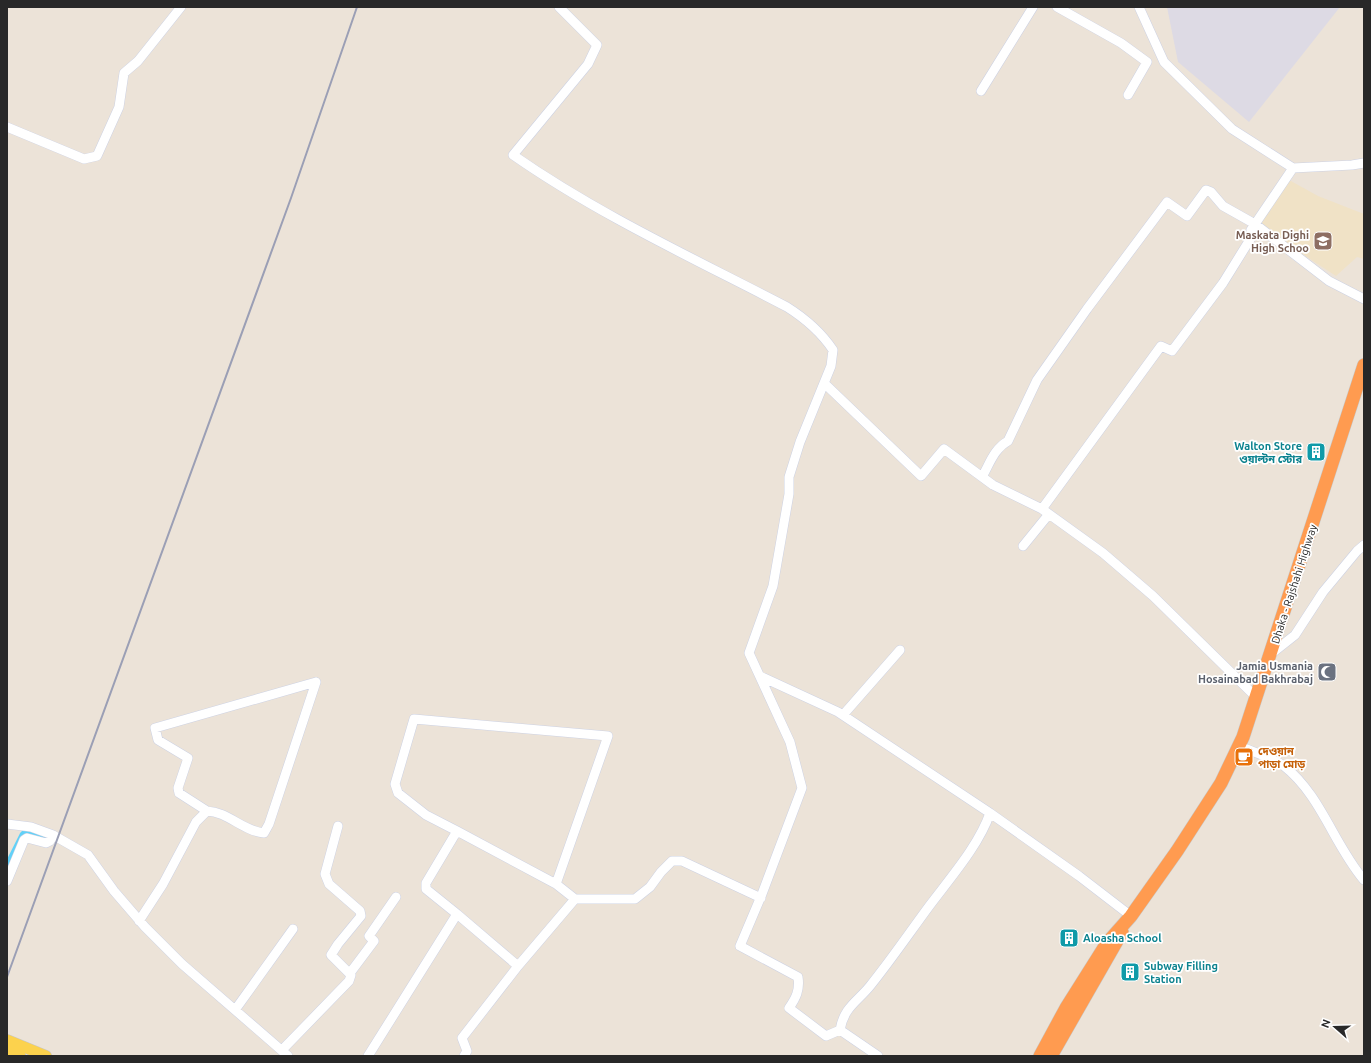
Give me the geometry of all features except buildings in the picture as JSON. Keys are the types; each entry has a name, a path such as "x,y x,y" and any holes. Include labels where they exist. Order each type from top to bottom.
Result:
{"highway":[{"name":"Dhaka - Rajshahi Highway","path":"1040,1056 1066,1008 1106,943 1130,916 1177,851 1217,790 1239,746 1257,698 1364,365"},
{"name":"Dhaka - Rajshahi Highway","path":"1051,1056 1130,916"}],"main road":[{"path":"7,1040 46,1056"},
{"path":"7,1050 20,1056"}],"street":[{"path":"7,127 84,159 97,156 119,107 124,73 138,61 181,7"},
{"path":"559,7 597,45 588,64 513,155 548,179 628,224 787,307 823,335 833,350 831,366 800,442 788,477 789,494 773,586 749,653 790,742 802,788 761,898 740,946 798,977 800,985 796,998 789,1008 826,1036 840,1030 851,1004 869,987 954,872 986,825 990,812"},
{"path":"981,91 1032,7"},
{"path":"1057,7 1121,43 1147,62 1162,59"},
{"path":"1139,7 1162,59 1232,129 1293,168 1364,163"},
{"path":"1128,95 1147,62"},
{"path":"1024,546 1045,511 1161,346 1172,351 1223,283 1254,233 1251,230 1293,168"},
{"path":"982,477 994,453 1000,445 1008,441 1037,380 1087,309 1167,202 1187,216 1206,190 1211,192 1223,206 1255,224 1329,281 1364,299"},
{"path":"824,383 921,476 944,448 993,485 1045,511 1103,553 1147,592 1257,698"},
{"path":"1271,654 1295,636 1323,592 1357,551 1364,545"},
{"path":"843,715 900,650"},
{"path":"760,676 843,715 990,812 1079,876 1130,916"},
{"path":"316,682 269,824 264,833 254,832 216,812 207,811 179,793 178,788 188,758 158,740 155,728 316,682"},
{"path":"556,884 608,736 414,719 395,784 398,793 426,815 556,884 575,899 635,899 650,887 661,872 672,861 682,861 761,898"},
{"path":"1239,746 1283,766 1304,785 1352,866 1364,880"},
{"path":"139,921 163,884 196,822 207,811"},
{"path":"7,824 31,827 53,835 88,855 114,891 139,921 182,964 285,1053 350,981 350,973 374,941 368,936 396,897"},
{"path":"338,826 325,874 329,884 360,912 361,916 331,955 350,973"},
{"path":"457,831 426,883 426,889 518,966"},
{"path":"7,881 24,840 27,838 46,844 50,841 53,835"},
{"path":"464,1056 467,1051 462,1038 518,966 575,899"},
{"path":"368,1056 457,914"},
{"path":"235,1010 293,929"},
{"path":"840,1030 878,1056"}],"shaded area":[{"path":"1167,7 1340,7 1249,122 1178,62"},
{"name":"Maskata Dighi High Schoo","path":"1289,180 1318,196 1364,214 1364,259 1357,257 1336,276 1258,225"}],"waterway":[{"path":"7,867 25,833 47,837"}],"railway":[{"path":"7,977 291,198 357,7"}],"place":[{"name":"Maskata Dighi High Schoo","path":"1323,241"},
{"name":"Walton Store ওয়াল্টন স্টোর","path":"1316,452"},
{"name":"Jamia Usmania Hosainabad Bakhrabaj","path":"1327,672"},
{"name":"দেওয়ান পাড়া মোড়","path":"1244,757"},
{"name":"Aloasha School","path":"1069,938"},
{"name":"Subway Filling Station","path":"1130,972"}]}
